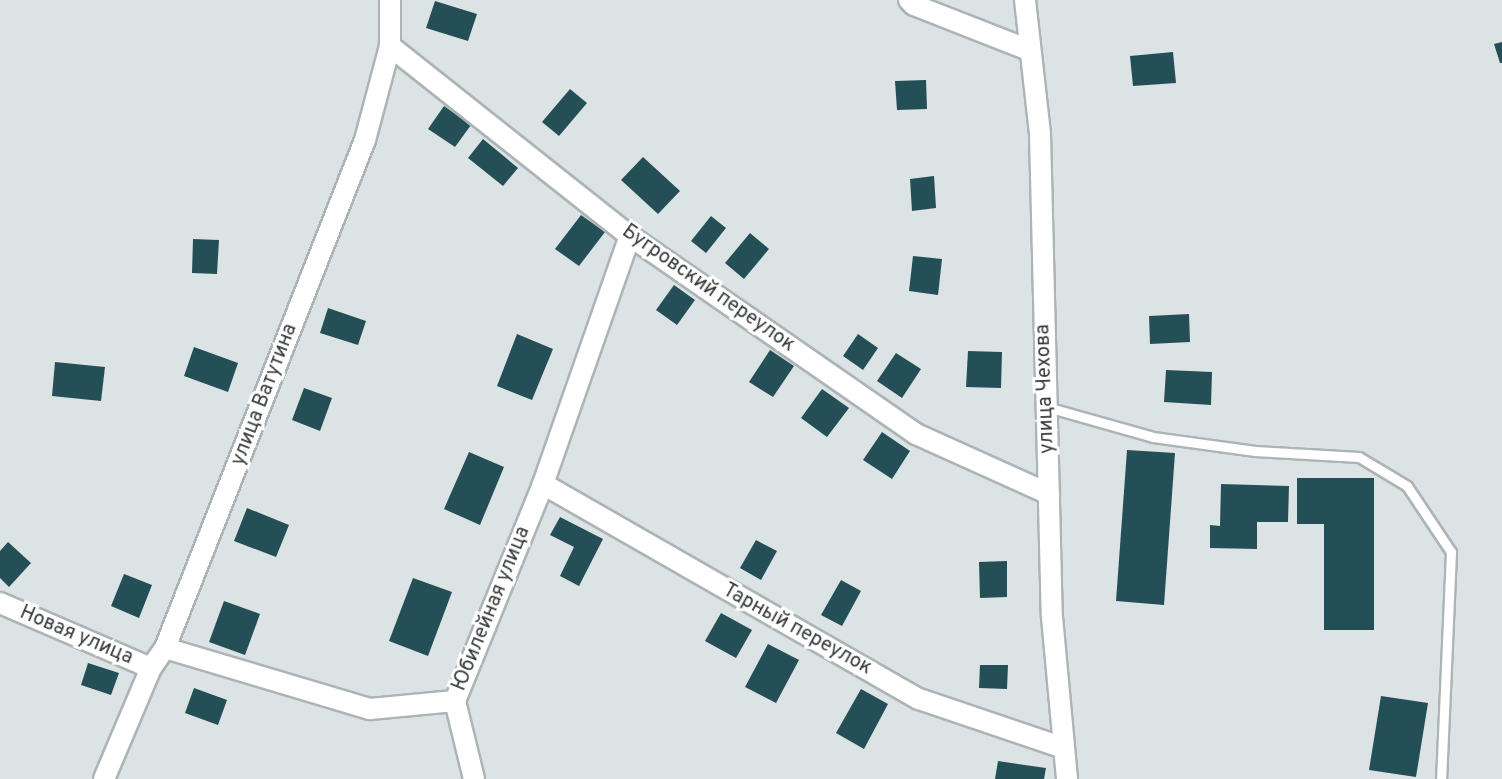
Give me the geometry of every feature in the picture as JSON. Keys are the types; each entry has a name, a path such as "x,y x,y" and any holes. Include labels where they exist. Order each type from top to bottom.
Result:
{"street":[{"name":"улица Ватутина","path":"104,779 151,668 165,648 365,140 390,45 390,0"},
{"path":"909,0 914,5 1029,50"},
{"name":"улица Чехова","path":"1024,0 1040,134 1052,617 1067,779"},
{"name":"Бугровский переулок","path":"390,45 630,236 916,434 1049,494"},
{"name":"Юбилейная улица","path":"165,648 370,709 455,701 543,484 630,236"},
{"name":"Тарный переулок","path":"543,484 919,699 1064,748"},
{"name":"Новая улица","path":"0,603 151,668"},
{"path":"455,701 474,779"}],"lane":[{"path":"1047,407 1153,437 1255,450 1359,457 1407,486 1451,552 1441,779"}],"building":[{"path":"435,1 477,14 468,41 426,28"},
{"path":"1502,42 1502,63 1500,63 1494,44"},
{"path":"1173,52 1176,83 1133,86 1130,56"},
{"path":"926,80 927,109 897,110 895,81"},
{"path":"570,89 587,103 559,136 542,122"},
{"path":"444,106 471,125 455,147 428,129"},
{"path":"483,139 518,168 503,186 468,158"},
{"path":"643,157 680,191 658,214 621,180"},
{"path":"934,176 936,208 912,211 910,179"},
{"path":"581,215 605,232 579,266 555,249"},
{"path":"711,216 726,228 706,253 691,241"},
{"path":"750,233 769,249 744,279 725,263"},
{"path":"193,239 219,240 217,274 192,273"},
{"path":"913,256 942,259 938,295 909,291"},
{"path":"674,285 695,300 677,325 656,310"},
{"path":"328,308 366,321 358,345 320,333"},
{"path":"1189,314 1190,342 1150,344 1149,316"},
{"path":"517,334 553,349 532,400 497,386"},
{"path":"858,334 878,348 863,370 843,356"},
{"path":"194,347 238,363 228,392 184,376"},
{"path":"770,350 794,366 773,397 749,382"},
{"path":"968,351 1002,352 1001,388 966,387"},
{"path":"896,353 921,369 902,398 877,381"},
{"path":"55,362 105,367 101,401 52,396"},
{"path":"1166,370 1212,372 1211,405 1164,402"},
{"path":"304,388 332,398 320,431 292,420"},
{"path":"822,389 849,408 827,437 801,418"},
{"path":"882,432 910,451 892,479 863,460"},
{"path":"1127,450 1175,453 1164,605 1116,601"},
{"path":"469,452 504,467 480,525 444,509"},
{"path":"1297,478 1374,478 1374,630 1324,630 1324,524 1297,524"},
{"path":"1221,484 1289,486 1288,522 1257,522 1257,549 1210,548 1210,525 1220,526"},
{"path":"247,508 289,525 276,557 234,541"},
{"path":"560,517 603,539 579,586 560,576 574,547 550,535"},
{"path":"756,540 777,551 761,580 740,568"},
{"path":"8,542 31,563 9,587 0,578 0,551"},
{"path":"1007,561 1007,597 980,598 979,562"},
{"path":"124,574 152,585 139,618 111,606"},
{"path":"413,578 452,592 428,656 389,641"},
{"path":"841,580 861,591 842,626 821,615"},
{"path":"224,601 260,614 245,655 209,642"},
{"path":"721,613 752,630 736,658 705,641"},
{"path":"768,644 799,660 776,703 745,687"},
{"path":"88,663 119,673 111,695 81,685"},
{"path":"980,665 1008,665 1007,689 979,688"},
{"path":"194,688 227,700 218,725 185,713"},
{"path":"861,689 888,704 864,749 836,733"},
{"path":"1381,696 1428,703 1416,777 1369,770"},
{"path":"998,761 1046,768 1044,779 995,779"}]}
